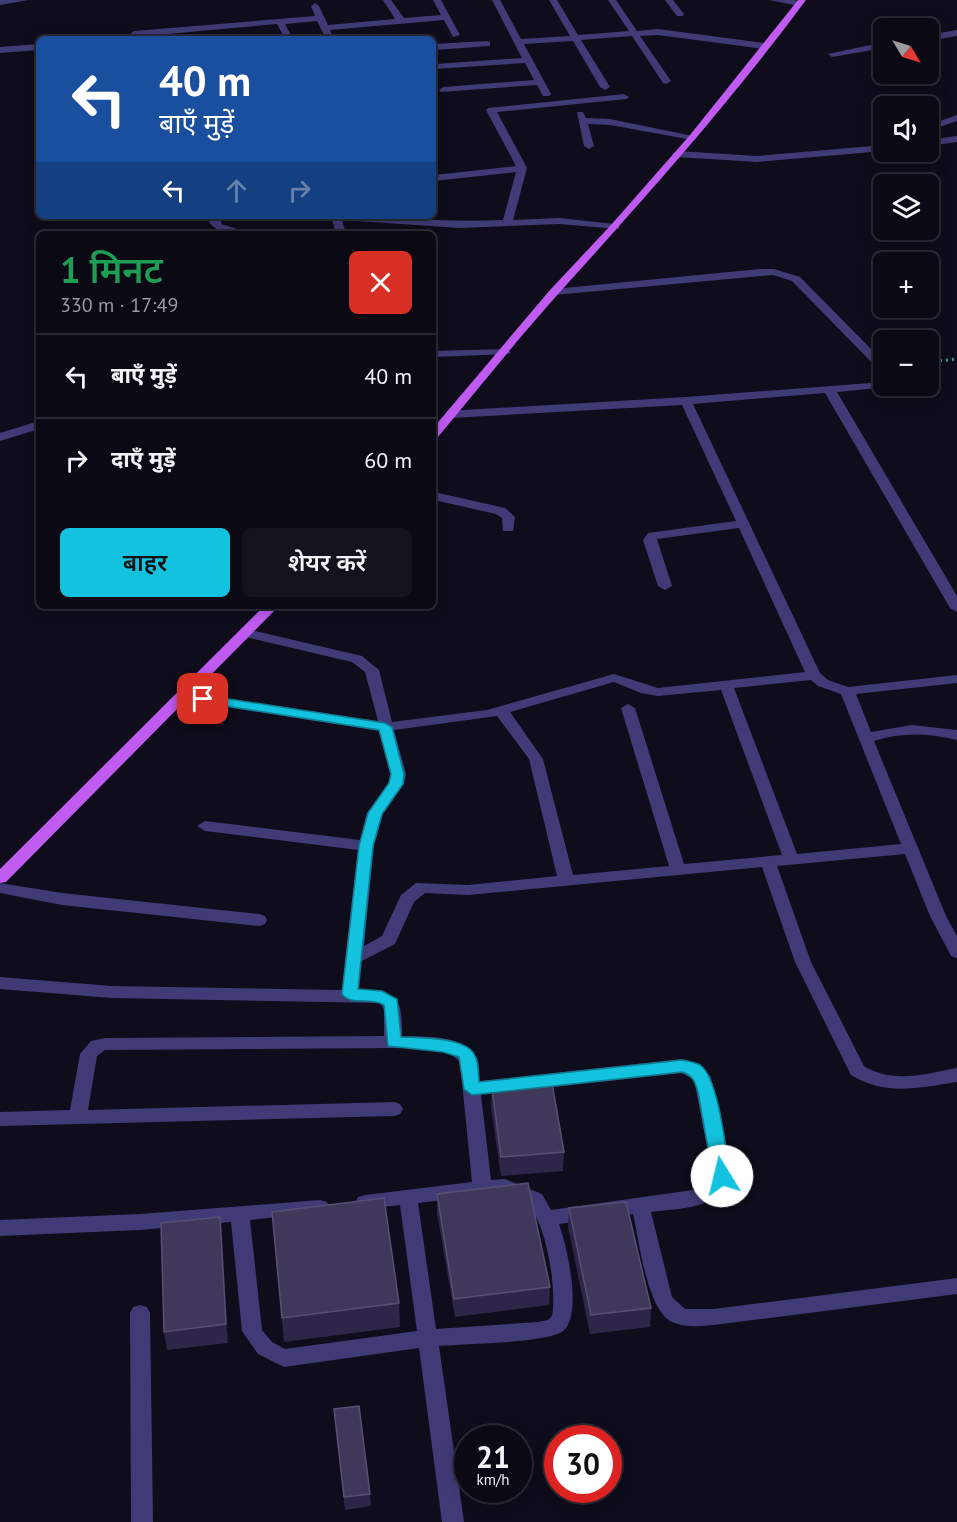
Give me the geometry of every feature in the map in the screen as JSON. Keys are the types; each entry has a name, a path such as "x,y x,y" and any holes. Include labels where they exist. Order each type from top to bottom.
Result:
{"main road":[{"path":"436,432 554,292 615,228 693,137 801,2"},
{"path":"0,878 269,609"}],"street":[{"path":"0,3 25,0"},
{"path":"387,0 401,21"},
{"path":"437,0 456,35"},
{"path":"496,0 546,94"},
{"path":"553,0 605,87"},
{"path":"612,0 666,81"},
{"path":"669,0 680,14"},
{"path":"773,0 801,2"},
{"path":"315,6 329,36"},
{"path":"325,28 447,17"},
{"path":"134,34 320,18"},
{"path":"279,21 287,36"},
{"path":"206,28 210,36"},
{"path":"518,42 635,33 671,33 764,46"},
{"path":"939,36 957,33"},
{"path":"436,47 487,44"},
{"path":"0,50 36,47"},
{"path":"832,54 873,47"},
{"path":"436,67 528,60"},
{"path":"444,90 540,82"},
{"path":"507,224 522,168 491,110 624,98"},
{"path":"576,102 589,146"},
{"path":"939,124 957,118"},
{"path":"582,121 609,122 693,137"},
{"path":"939,141 957,139"},
{"path":"677,154 757,159 873,149"},
{"path":"436,178 522,168"},
{"path":"216,219 214,222 217,226 237,231"},
{"path":"418,219 460,225 559,221 615,228"},
{"path":"554,292 760,272 787,274 796,279 873,358"},
{"path":"436,354 469,351 505,352"},
{"path":"451,414 686,401 873,386"},
{"path":"830,391 957,608"},
{"path":"686,401 814,675 833,687 847,691 957,679"},
{"path":"0,436 36,426"},
{"path":"436,496 500,512 508,517 508,528"},
{"path":"665,586 650,540 653,536 742,524"},
{"path":"246,633 363,661 372,670 398,774 396,784 375,813 366,846 350,994"},
{"path":"182,696 385,727 501,711 614,678 630,682 649,692 814,675"},
{"path":"726,685 792,861"},
{"path":"847,691 938,916 957,952"},
{"path":"628,708 678,870"},
{"path":"501,711 536,759 566,880"},
{"path":"867,738 885,732 912,729 957,735"},
{"path":"206,826 366,846"},
{"path":"355,957 389,940 407,899 422,887 468,890 911,848"},
{"path":"768,863 803,962 857,1070 868,1078 883,1083 903,1083 957,1076"},
{"path":"0,888 62,899 259,920"},
{"path":"0,983 112,992 350,994 382,997 391,1003 393,1042"},
{"path":"78,1116 89,1054 97,1046 105,1044 393,1042 444,1046 465,1053 469,1060 482,1187"},
{"path":"472,1089 682,1066 694,1069 702,1077 721,1170 719,1185 699,1198 547,1218"},
{"path":"0,1119 394,1109"},
{"path":"0,1228 140,1222 240,1213 339,1205 505,1186 536,1199 547,1218 562,1286 561,1320 554,1327 428,1338 284,1358 269,1352 258,1343 252,1331 240,1213"},
{"path":"408,1198 453,1522"},
{"path":"640,1206 663,1299 670,1311 680,1317 714,1317 957,1286"},
{"path":"140,1313 142,1522"}],"path":[{"path":"939,361 957,359"}],"building":[{"path":"552,1083 564,1152 501,1157 492,1088"},
{"path":"528,1183 550,1287 454,1299 437,1194"},
{"path":"384,1198 399,1303 282,1318 272,1212"},
{"path":"626,1202 651,1308 591,1315 569,1208"},
{"path":"220,1217 226,1324 164,1332 161,1223"},
{"path":"359,1406 370,1494 344,1497 334,1409"}],"route":[{"path":"203,699 321,719 385,727 398,774 396,784 375,813 366,846 350,994 388,999 393,1008 393,1042 444,1046 465,1053 469,1060 472,1089 682,1066 694,1069 702,1077 706,1092 722,1176"}]}
